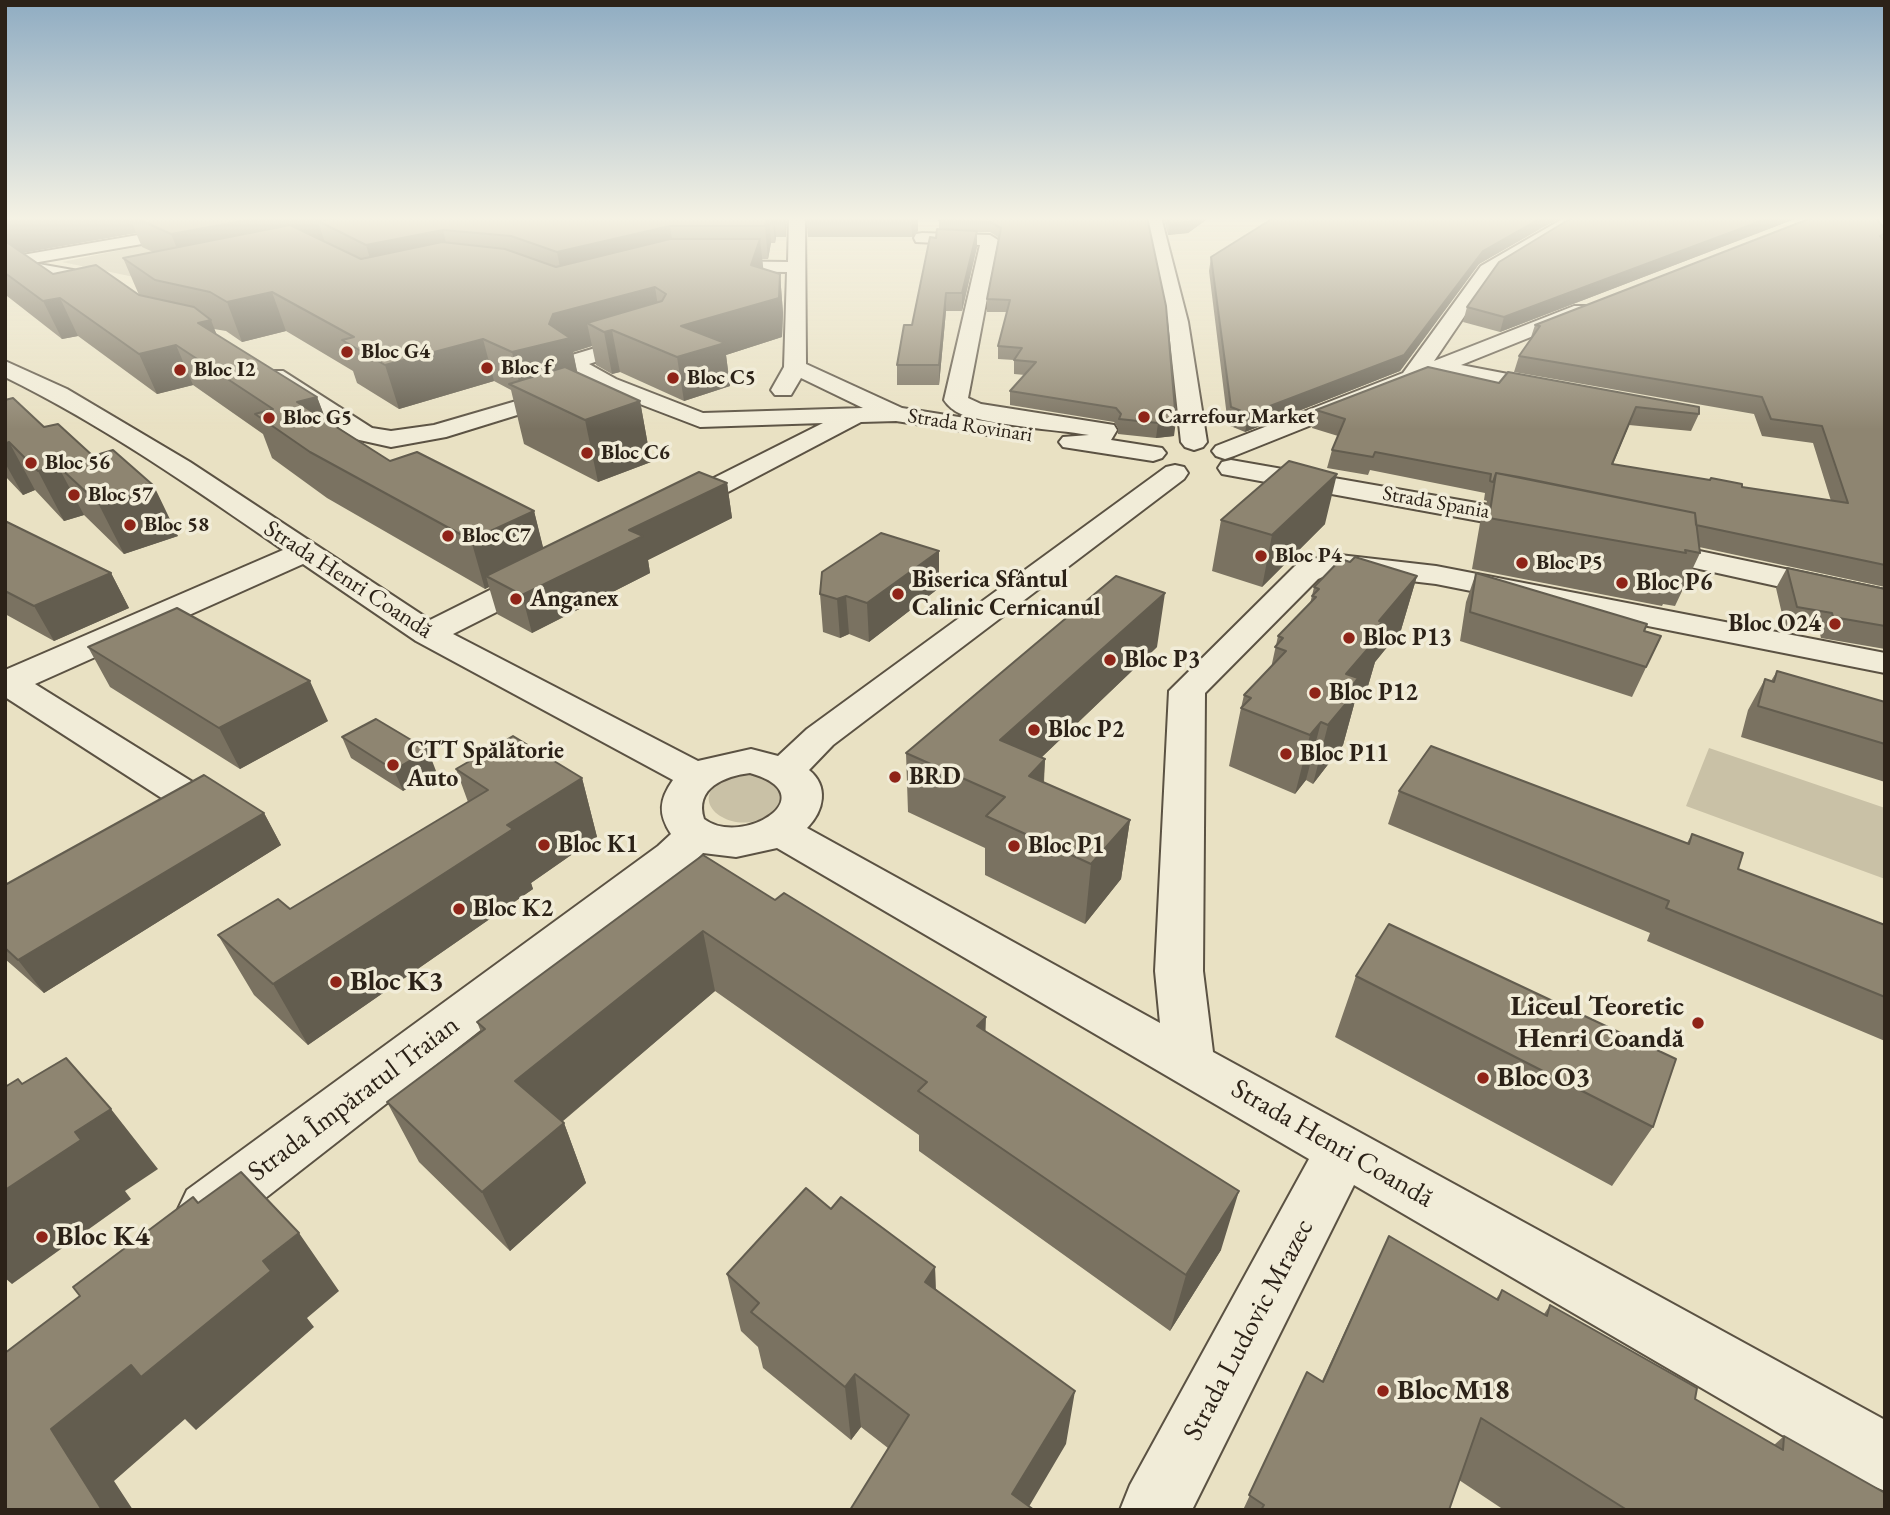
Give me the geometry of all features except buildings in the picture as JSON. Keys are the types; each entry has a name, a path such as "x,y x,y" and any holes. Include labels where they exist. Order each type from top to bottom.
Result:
{"street":[{"path":"107,288 122,293"},
{"path":"769,416 795,368 796,288"},
{"path":"980,288 956,400 967,408 1105,430 1095,445"},
{"path":"1170,288 1178,322 1194,442"},
{"path":"1411,377 1475,288"},
{"path":"787,770 820,737 1164,463 1164,446 1194,442 1228,459 1411,377 1601,302"},
{"path":"660,335 570,363 608,384 700,420 895,414"},
{"path":"1436,367 1573,393"},
{"path":"263,368 364,434 391,439 437,432 582,388 608,384"},
{"name":"Strada Rovinari","path":"795,368 895,414 1095,445 1214,475 1228,459"},
{"name":"Strada Henri Coandă","path":"5,369 95,415 428,634 698,778"},
{"path":"660,516 856,416"},
{"name":"Strada Spania","path":"1228,459 1561,528"},
{"path":"1623,543 1885,600"},
{"path":"7,682 304,552"},
{"path":"1189,1063 1179,971 1187,691 1307,572 1331,563 1436,575 1885,663"},
{"path":"1714,564 1722,629"},
{"path":"428,634 563,566"},
{"path":"7,682 185,795"},
{"path":"751,761 787,770 798,779 804,791 803,806 793,821 781,830 753,841 729,843 697,834 686,825 680,814 680,802 686,789 698,778 728,764 751,761"},
{"name":"Strada Henri Coandă","path":"781,830 811,850 1885,1457"},
{"name":"Strada Împăratul Traian","path":"169,1237 673,857 697,834"},
{"name":"Strada Ludovic Mrazec","path":"1155,1510 1343,1150"}],"shaded area":[{"path":"1709,748 1885,808 1885,879 1686,806"},
{"path":"743,772 774,777 785,796 770,814 753,822 735,822 720,816 711,806 709,794 719,782"}],"place":[{"name":"Bloc G4","path":"347,352"},
{"name":"Bloc f","path":"487,368"},
{"name":"Bloc I2","path":"180,370"},
{"name":"Bloc C5","path":"673,378"},
{"name":"Carrefour Market","path":"1144,417"},
{"name":"Bloc G5","path":"269,418"},
{"name":"Bloc C6","path":"587,453"},
{"name":"Bloc 56","path":"31,463"},
{"name":"Bloc 57","path":"74,495"},
{"name":"Bloc 58","path":"130,525"},
{"name":"Bloc C7","path":"448,536"},
{"name":"Bloc P4","path":"1261,556"},
{"name":"Bloc P5","path":"1522,563"},
{"name":"Bloc P6","path":"1622,583"},
{"name":"Biserica Sfântul Calinic Cernicanul","path":"898,594"},
{"name":"Anganex","path":"516,599"},
{"name":"Bloc O24","path":"1835,624"},
{"name":"Bloc P13","path":"1349,638"},
{"name":"Bloc P3","path":"1110,660"},
{"name":"Bloc P12","path":"1315,693"},
{"name":"Bloc P2","path":"1034,730"},
{"name":"Bloc P11","path":"1286,754"},
{"name":"CTT Spălătorie Auto","path":"393,765"},
{"name":"BRD","path":"895,777"},
{"name":"Bloc K1","path":"544,845"},
{"name":"Bloc P1","path":"1014,846"},
{"name":"Bloc K2","path":"459,909"},
{"name":"Bloc K3","path":"336,982"},
{"name":"Liceul Teoretic Henri Coandă","path":"1698,1023"},
{"name":"Bloc O3","path":"1483,1078"},
{"name":"Bloc K4","path":"42,1237"},
{"name":"Bloc M18","path":"1383,1391"}]}
